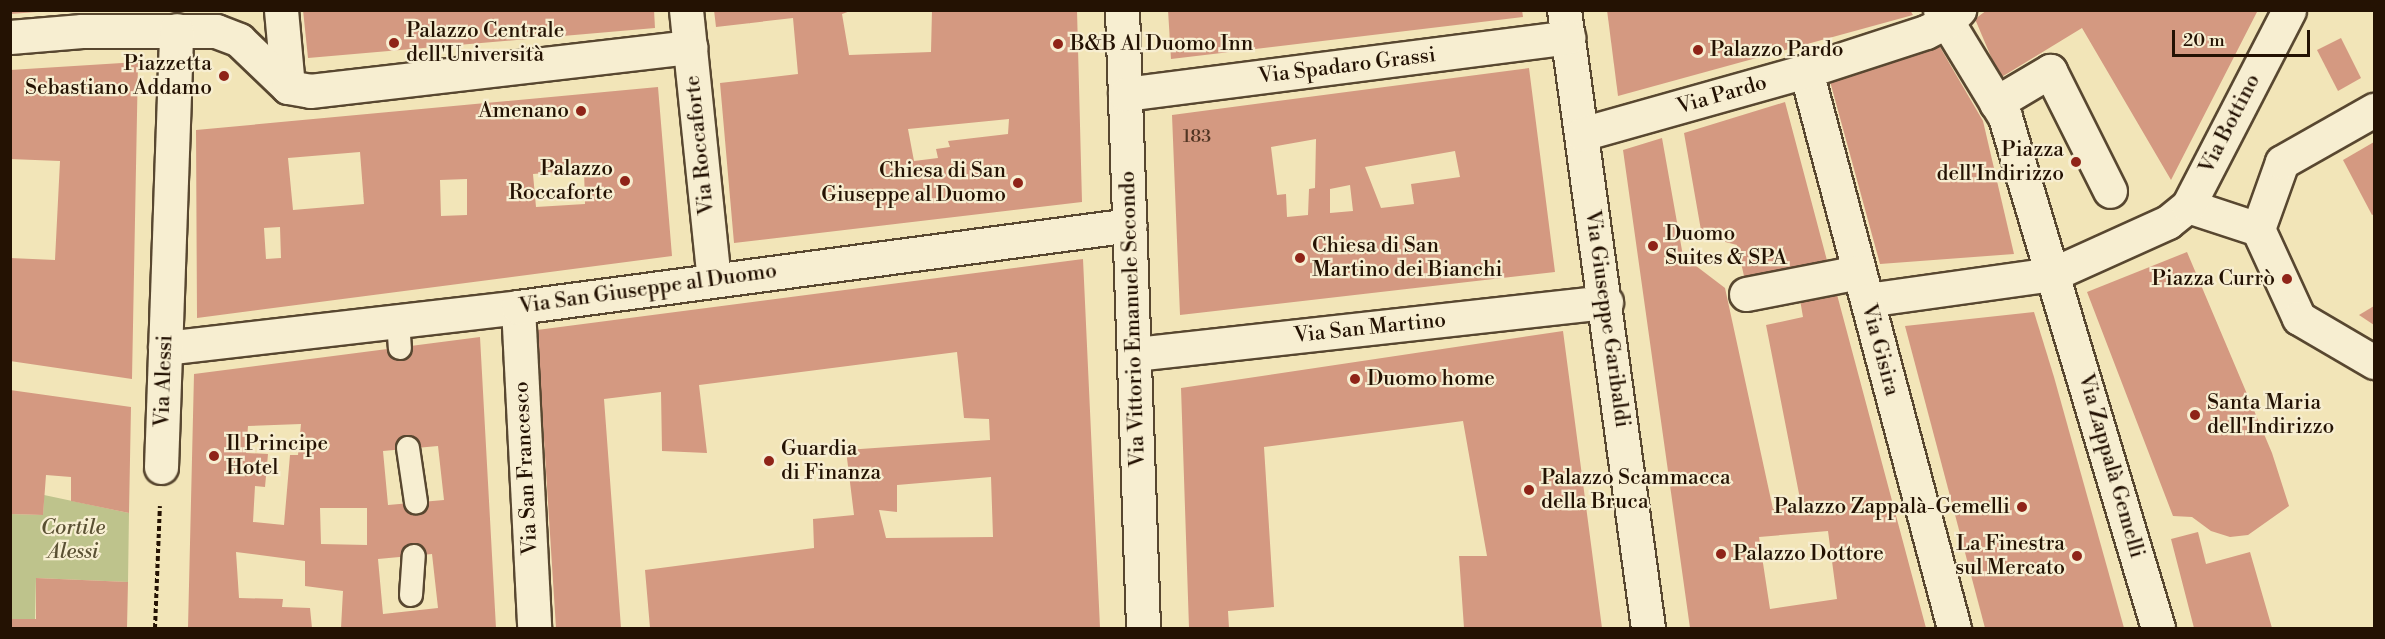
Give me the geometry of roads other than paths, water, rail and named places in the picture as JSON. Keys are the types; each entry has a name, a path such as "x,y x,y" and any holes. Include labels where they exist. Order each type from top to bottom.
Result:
{"street":[{"path":"281,10 299,89"},
{"name":"Via Roccaforte","path":"686,10 714,279"},
{"name":"Via Vittorio Emanuele Secondo","path":"1122,10 1143,628"},
{"name":"Via Bottino","path":"2188,206 2289,10"},
{"name":"Via Pardo","path":"1582,134 1806,71 1949,14"},
{"name":"Via Zappalà Gemelli","path":"1949,14 2005,117 2047,286 2158,628"},
{"path":"10,37 81,21 135,29 216,31 239,40 299,89 690,47"},
{"name":"Via Spadaro Grassi","path":"1125,94 1566,24"},
{"name":"Via Giuseppe Garibaldi","path":"1566,24 1606,302 1648,628"},
{"name":"Via Alessi","path":"161,466 176,30"},
{"name":"Via Gisira","path":"1806,71 1954,628"},
{"path":"1996,102 2050,71 2110,191"},
{"path":"2374,110 2282,162 2258,229 2299,318 2374,362"},
{"path":"1746,294 1863,286 2047,286 2168,222 2188,206 2258,229"},
{"name":"Via San Giuseppe al Duomo","path":"165,348 399,334 518,307 1130,225"},
{"name":"Via San Martino","path":"1135,354 1606,302"},
{"name":"Via San Francesco","path":"518,307 534,628"}],"lane":[{"path":"408,448 416,502"},
{"path":"411,595 414,556"}],"place":[{"name":"Palazzo Centrale dell'Università","path":"394,43"},
{"name":"B&B Al Duomo Inn","path":"1058,44"},
{"name":"Palazzo Pardo","path":"1698,50"},
{"name":"Piazzetta Sebastiano Addamo","path":"224,76"},
{"name":"Amenano","path":"581,111"},
{"name":"Piazza dell'Indirizzo","path":"2076,162"},
{"name":"Palazzo Roccaforte","path":"625,181"},
{"name":"Chiesa di San Giuseppe al Duomo","path":"1018,183"},
{"name":"Duomo Suites & SPA","path":"1653,246"},
{"name":"Chiesa di San Martino dei Bianchi","path":"1300,258"},
{"name":"Piazza Currò","path":"2287,279"},
{"name":"Duomo home","path":"1355,379"},
{"name":"Santa Maria dell'Indirizzo","path":"2195,415"},
{"name":"Il Principe Hotel","path":"214,456"},
{"name":"Guardia di Finanza","path":"769,461"},
{"name":"Palazzo Scammacca della Bruca","path":"1529,490"},
{"name":"Palazzo Zappalà-Gemelli","path":"2022,507"},
{"name":"Palazzo Dottore","path":"1721,554"},
{"name":"La Finestra sul Mercato","path":"2077,556"}],"park label":[{"name":"Cortile Alessi","path":"73,540"}]}
